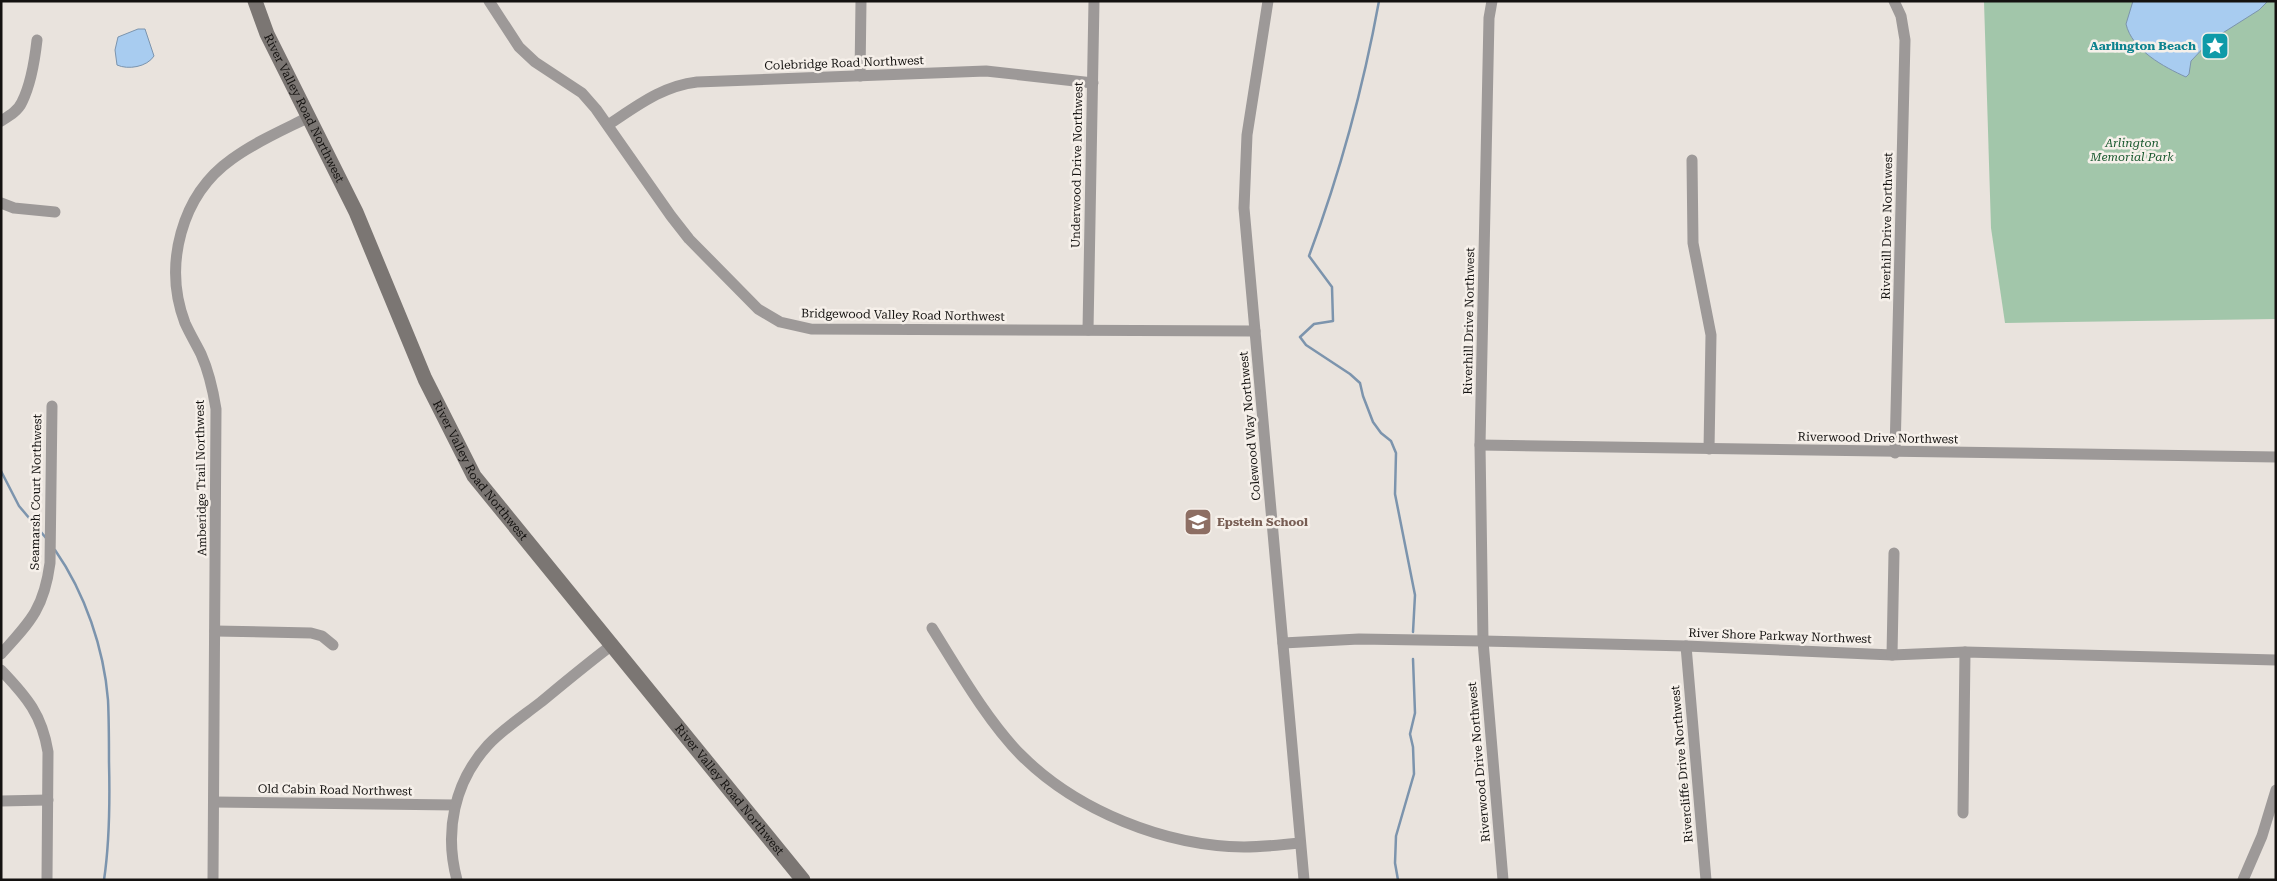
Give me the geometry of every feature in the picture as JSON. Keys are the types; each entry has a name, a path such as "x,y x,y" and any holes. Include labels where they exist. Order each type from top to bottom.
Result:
{"street":[{"name":"River Valley Road Northwest","path":"255,1 267,34 356,212 425,379 474,476 803,880"},
{"name":"Bridgewood Valley Road Northwest","path":"489,1 519,47 535,62 582,93 596,108 689,239 758,308 780,322 811,329 1255,331"},
{"path":"860,76 861,1"},
{"name":"Underwood Drive Northwest","path":"1088,330 1094,1"},
{"name":"Colewood Way Northwest","path":"1268,1 1247,135 1244,171 1244,208 1304,880"},
{"name":"Riverhill Drive Northwest","path":"1482,641 1480,445 1489,18 1492,1"},
{"name":"Riverhill Drive Northwest","path":"1894,1 1901,16 1905,40 1895,453"},
{"path":"1,121 11,115 22,103 35,56 37,40"},
{"name":"Colebridge Road Northwest","path":"608,125 656,94 683,84 986,71 1093,82"},
{"name":"Amberidge Trail Northwest","path":"213,880 216,409 208,371 186,323 180,304 176,272 178,241 192,203 218,171 244,150 309,117"},
{"path":"1692,160 1693,243 1711,335 1709,449"},
{"path":"1,203 14,208 56,212"},
{"name":"Seamarsh Court Northwest","path":"1,654 31,620 41,603 47,586 50,563 52,406"},
{"name":"Riverwood Drive Northwest","path":"1480,445 1895,453 2276,457"},
{"path":"1892,655 1894,553"},
{"path":"932,628 959,672 1007,738 1036,769 1074,798 1101,812 1158,833 1187,840 1243,847 1300,843"},
{"path":"215,631 311,633 322,636 333,645"},
{"name":"River Shore Parkway Northwest","path":"1283,643 1359,639 1482,641 1686,646 1892,655 1965,652 2276,660"},
{"name":"Riverwood Drive Northwest","path":"1482,641 1502,880"},
{"path":"457,880 451,848 451,827 455,806 467,774 489,745 612,645"},
{"name":"Rivercliffe Drive Northwest","path":"1686,646 1706,880"},
{"path":"1963,813 1965,652"},
{"path":"1,670 24,694 40,722 48,752 47,880"},
{"path":"2243,880 2262,836 2276,790"},
{"path":"1,800 48,800"},
{"name":"Old Cabin Road Northwest","path":"214,802 455,806"}],"green space":[{"name":"Arlington Memorial Park","path":"1984,1 2276,1 2276,319 2005,323 1991,228"}],"water":[{"path":"2133,1 2268,1 2259,10 2210,41 2191,61 2189,74 2186,77 2159,63 2135,42 2126,24"},
{"path":"138,29 145,29 154,56 142,65 126,67 117,65 115,50 118,37"}],"waterway":[{"path":"1379,1 1366,66 1350,130 1331,194 1309,256 1332,287 1333,321 1314,324 1300,337 1306,345 1350,374 1360,383 1373,422 1381,433 1391,441 1396,453 1395,494 1415,595 1413,632"},
{"path":"1,471 19,506 46,538"},
{"path":"55,550 84,603 97,641 106,681 109,716 109,806 104,880"},
{"path":"1398,880 1395,863 1396,836 1414,774 1413,747 1410,734 1415,713 1413,659"}],"place":[{"name":"Aarlington Beach","path":"2215,46"},
{"name":"Epstein School","path":"1198,522"}]}
